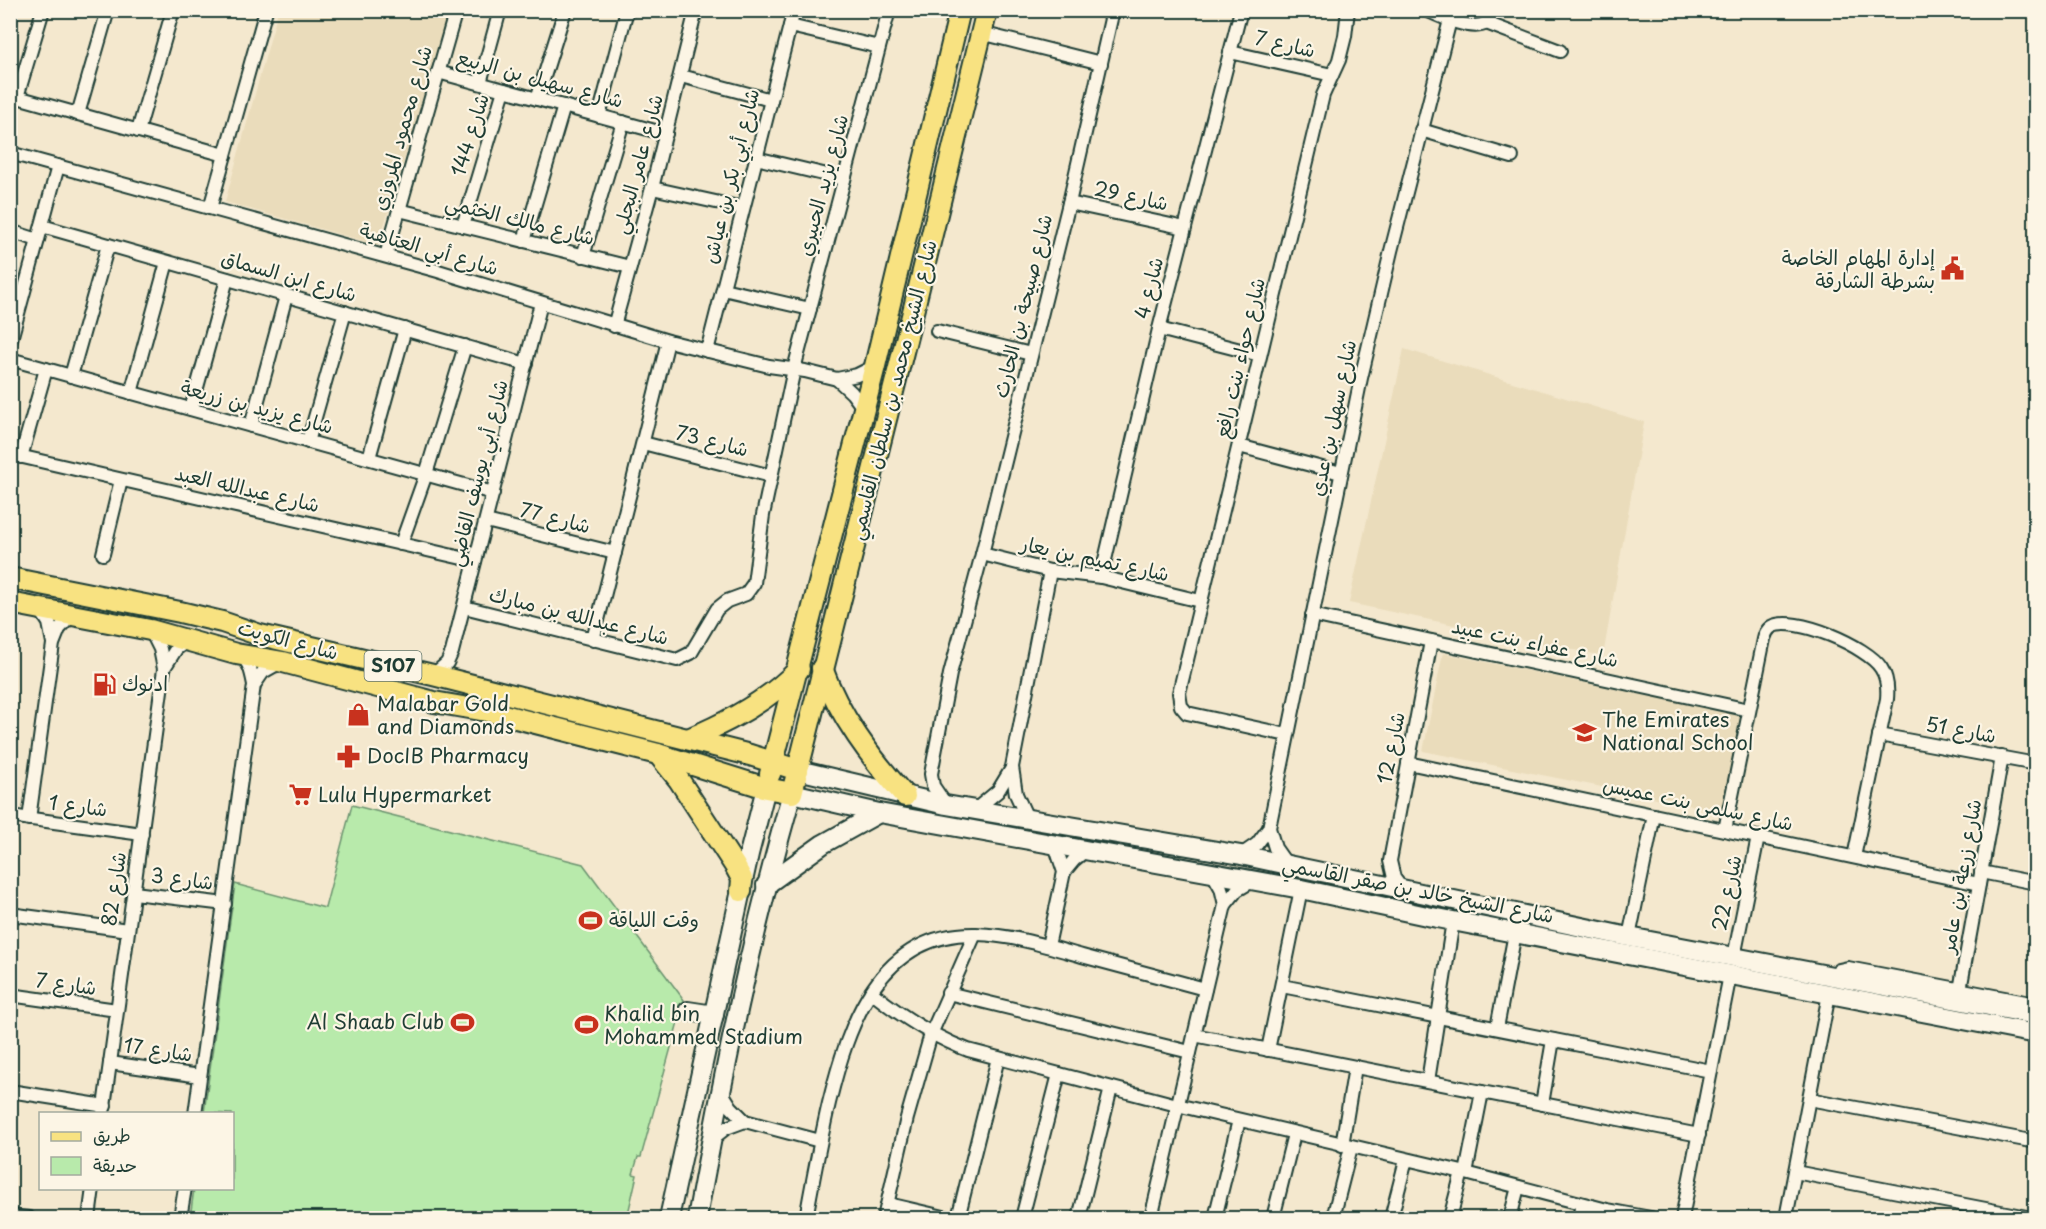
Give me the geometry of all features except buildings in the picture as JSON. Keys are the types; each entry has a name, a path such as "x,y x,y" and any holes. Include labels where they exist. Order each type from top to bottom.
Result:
{"main road":[{"name":"شارع الشيخ محمد بن سلطان القاسمي","path":"766,788 799,669 875,366 960,10"},
{"name":"شارع الشيخ محمد بن سلطان القاسمي","path":"792,793 987,10"},
{"path":"10,578 14,584 10,590"},
{"name":"شارع الكويت","path":"10,578 222,622 260,635 433,675 688,739 798,770"},
{"name":"شارع الكويت","path":"10,603 151,631 236,654 283,662 420,698 492,712 658,754 766,788 792,793"},
{"path":"822,668 831,693 843,713 877,763 905,796"},
{"path":"688,739 736,717 777,689 799,669"},
{"path":"658,754 679,780 731,860 742,879 741,891"},
{"name":"شارع الشيخ خالد بن صقر القاسمي","path":"798,770 946,805 1241,855 1629,937 1732,966"},
{"path":"669,1218 766,788"},
{"path":"697,1218 720,1091 766,885 792,793"},
{"name":"شارع الشيخ خالد بن صقر القاسمي","path":"792,793 879,813 1212,872 1515,933 1732,966 1829,985 2036,1034"},
{"path":"766,885 823,844 879,813"},
{"path":"1427,916 1423,909 1428,903 1462,903"},
{"name":"شارع الشيخ خالد بن صقر القاسمي","path":"1829,985 1959,995 2036,1016"},
{"path":"688,1011 714,1015"}],"street":[{"path":"43,10 14,96 225,155"},
{"path":"78,114 108,10"},
{"path":"138,131 173,10"},
{"path":"210,208 266,10"},
{"name":"شارع محمود المروزي","path":"386,256 456,10"},
{"path":"480,83 500,10"},
{"path":"537,99 566,10"},
{"path":"599,116 627,10"},
{"name":"شارع عامر البجلي","path":"614,326 652,188 696,10"},
{"name":"شارع أبي بكر بن عياش","path":"707,351 794,10"},
{"name":"شارع يزيد الحبيري","path":"794,369 889,10"},
{"path":"945,10 955,31"},
{"name":"شارع صبيحة بن الحارث","path":"946,805 933,786 932,767 950,674 1069,203 1113,10"},
{"name":"شارع 4","path":"1101,578 1159,329 1241,10"},
{"name":"شارع حواء بنت رافع","path":"1287,735 1187,713 1181,706 1179,693 1323,95 1342,48 1348,10"},
{"path":"1425,10 1471,26 1486,23 1494,10"},
{"name":"شارع سهل بن عدي","path":"1269,828 1374,320 1450,20"},
{"path":"1486,23 1560,51"},
{"path":"790,26 879,47"},
{"path":"981,33 1101,63"},
{"name":"شارع 7","path":"1230,52 1332,75"},
{"name":"شارع سهيل بن الربيع","path":"438,72 666,134"},
{"path":"681,76 771,100"},
{"name":"شارع 144","path":"463,226 504,90"},
{"path":"524,241 564,106"},
{"path":"583,256 623,122"},
{"path":"1421,130 1512,157"},
{"name":"شارع أبي العتاهية","path":"10,153 386,256 614,326 707,351 837,379 857,375 875,366"},
{"path":"756,158 844,179"},
{"path":"10,343 58,166"},
{"path":"652,188 743,208"},
{"name":"شارع 29","path":"1069,203 1185,228"},
{"name":"شارع مالك الخثمي","path":"399,210 630,267"},
{"name":"شارع ابن السماق","path":"42,226 526,364"},
{"path":"10,231 38,240"},
{"path":"71,376 108,245"},
{"path":"131,393 167,262"},
{"path":"191,409 226,279"},
{"path":"723,289 810,309"},
{"path":"251,426 286,296"},
{"name":"شارع أبي يوسف القاضي","path":"433,675 447,663 452,652 541,303"},
{"path":"308,442 345,312"},
{"path":"369,459 405,329"},
{"path":"1159,329 1260,355"},
{"path":"937,331 1031,354"},
{"path":"593,640 668,341"},
{"path":"401,544 426,474 465,346"},
{"name":"شارع يزيد بن زريعة","path":"10,359 493,493"},
{"path":"16,456 46,369"},
{"name":"شارع عبدالله بن مبارك","path":"464,607 672,660 687,657 717,609 727,601 746,594 754,583 761,525 794,369"},
{"path":"837,379 852,393 864,410"},
{"name":"شارع 73","path":"643,443 771,476"},
{"path":"1239,446 1341,473"},
{"name":"شارع عبدالله العبد","path":"16,456 475,561"},
{"path":"103,554 121,480"},
{"name":"شارع 77","path":"486,521 615,553"},
{"name":"شارع تميم بن يعار","path":"982,554 1050,571 1101,578 1200,601"},
{"path":"975,810 998,791 1012,767 1050,571"},
{"path":"39,608 49,623 53,644"},
{"path":"29,819 53,644 59,629 72,615"},
{"name":"شارع عفراء بنت عبيد","path":"1312,615 1749,710"},
{"path":"1725,830 1764,639 1771,627 1784,625 1815,630 1846,641 1873,659 1886,677 1888,688 1854,857"},
{"name":"شارع 82","path":"104,1110 164,669 160,649 151,631"},
{"name":"شارع 82","path":"164,669 171,655 188,640"},
{"name":"شارع 12","path":"1390,861 1431,641"},
{"path":"452,652 456,668 464,683"},
{"path":"195,1112 254,685 244,658 236,654"},
{"path":"254,685 262,672 283,662"},
{"name":"شارع 51","path":"1879,735 2036,764"},
{"name":"شارع زرعة بن عامر","path":"1959,995 2002,758"},
{"name":"شارع سلمى بنت عميس","path":"1408,763 1854,857 1980,878 2036,883"},
{"path":"1012,767 1016,794 1027,818"},
{"path":"1629,937 1654,815"},
{"name":"شارع 1","path":"10,816 142,834"},
{"path":"1241,855 1257,844 1269,828"},
{"path":"1269,828 1275,848 1287,865"},
{"name":"شارع 22","path":"1682,1218 1758,837"},
{"path":"1055,845 1064,872"},
{"path":"1048,946 1064,872 1086,850"},
{"path":"1367,883 1380,874 1390,861"},
{"path":"1390,861 1394,878 1405,891"},
{"path":"1212,872 1221,888 1225,905"},
{"path":"1151,1218 1225,905 1237,890 1254,880"},
{"path":"1268,1050 1301,889"},
{"name":"شارع 3","path":"134,893 225,904"},
{"path":"10,914 128,930"},
{"path":"1428,1081 1453,921"},
{"path":"1497,1028 1515,933"},
{"path":"884,1218 907,1118 931,1034 975,934"},
{"path":"806,1218 820,1141 843,1051 855,1021 870,992 893,964 923,945 948,937 975,934 1012,938 1205,989"},
{"path":"1786,1218 1829,985"},
{"path":"1282,986 1711,1071"},
{"path":"870,992 910,1022 948,1043 998,1058 1177,1106 1464,1173 1582,1204 1651,1218"},
{"path":"948,993 1190,1052"},
{"name":"شارع 7","path":"10,995 117,1010"},
{"path":"1959,995 2036,1004"},
{"path":"1194,1035 1698,1135"},
{"path":"1542,1104 1553,1040"},
{"path":"958,1218 998,1058"},
{"name":"شارع 17","path":"110,1063 200,1076"},
{"path":"1333,1218 1346,1146 1355,1067"},
{"path":"1022,1218 1059,1074"},
{"path":"1079,1218 1111,1088"},
{"path":"10,1091 104,1110"},
{"path":"720,1091 744,1121 820,1141"},
{"path":"1450,1218 1464,1173 1482,1092"},
{"path":"1809,1099 2036,1142"},
{"path":"1215,1218 1239,1120"},
{"path":"711,1139 726,1128 744,1121"},
{"path":"1273,1218 1294,1134"},
{"path":"1391,1218 1406,1160"},
{"path":"1795,1172 1983,1214 2032,1218"},
{"path":"1510,1218 1518,1187"},
{"path":"89,1218 93,1190"},
{"path":"180,1218 184,1190"},
{"path":"888,1204 948,1218"},
{"path":"1579,1218 1582,1204"},
{"path":"10,1216 29,1218"}],"shaded area":[{"path":"278,11 450,11 378,245 225,202"},
{"path":"1404,349 1644,422 1603,656 1349,603"},
{"name":"The Emirates National School","path":"1443,653 1638,694 1744,712 1726,812 1423,751"}],"green space":[{"path":"352,805 583,864 684,1000 641,1157 638,1157 633,1174 637,1175 627,1218 190,1218 194,1190 234,1190 234,1112 204,1112 235,884 325,908"}],"place":[{"name":"إدارة المهام الخاصة بشرطة الشارقة","path":"1953,269"},
{"name":"ادنوك","path":"104,684"},
{"name":"Malabar Gold and Diamonds","path":"359,715"},
{"name":"The Emirates National School","path":"1584,732"},
{"name":"DocIB Pharmacy","path":"349,756"},
{"name":"Lulu Hypermarket","path":"300,795"},
{"name":"وقت اللياقة","path":"591,920"},
{"name":"Al Shaab Club","path":"462,1022"},
{"name":"Khalid bin Mohammed Stadium","path":"586,1025"}]}
